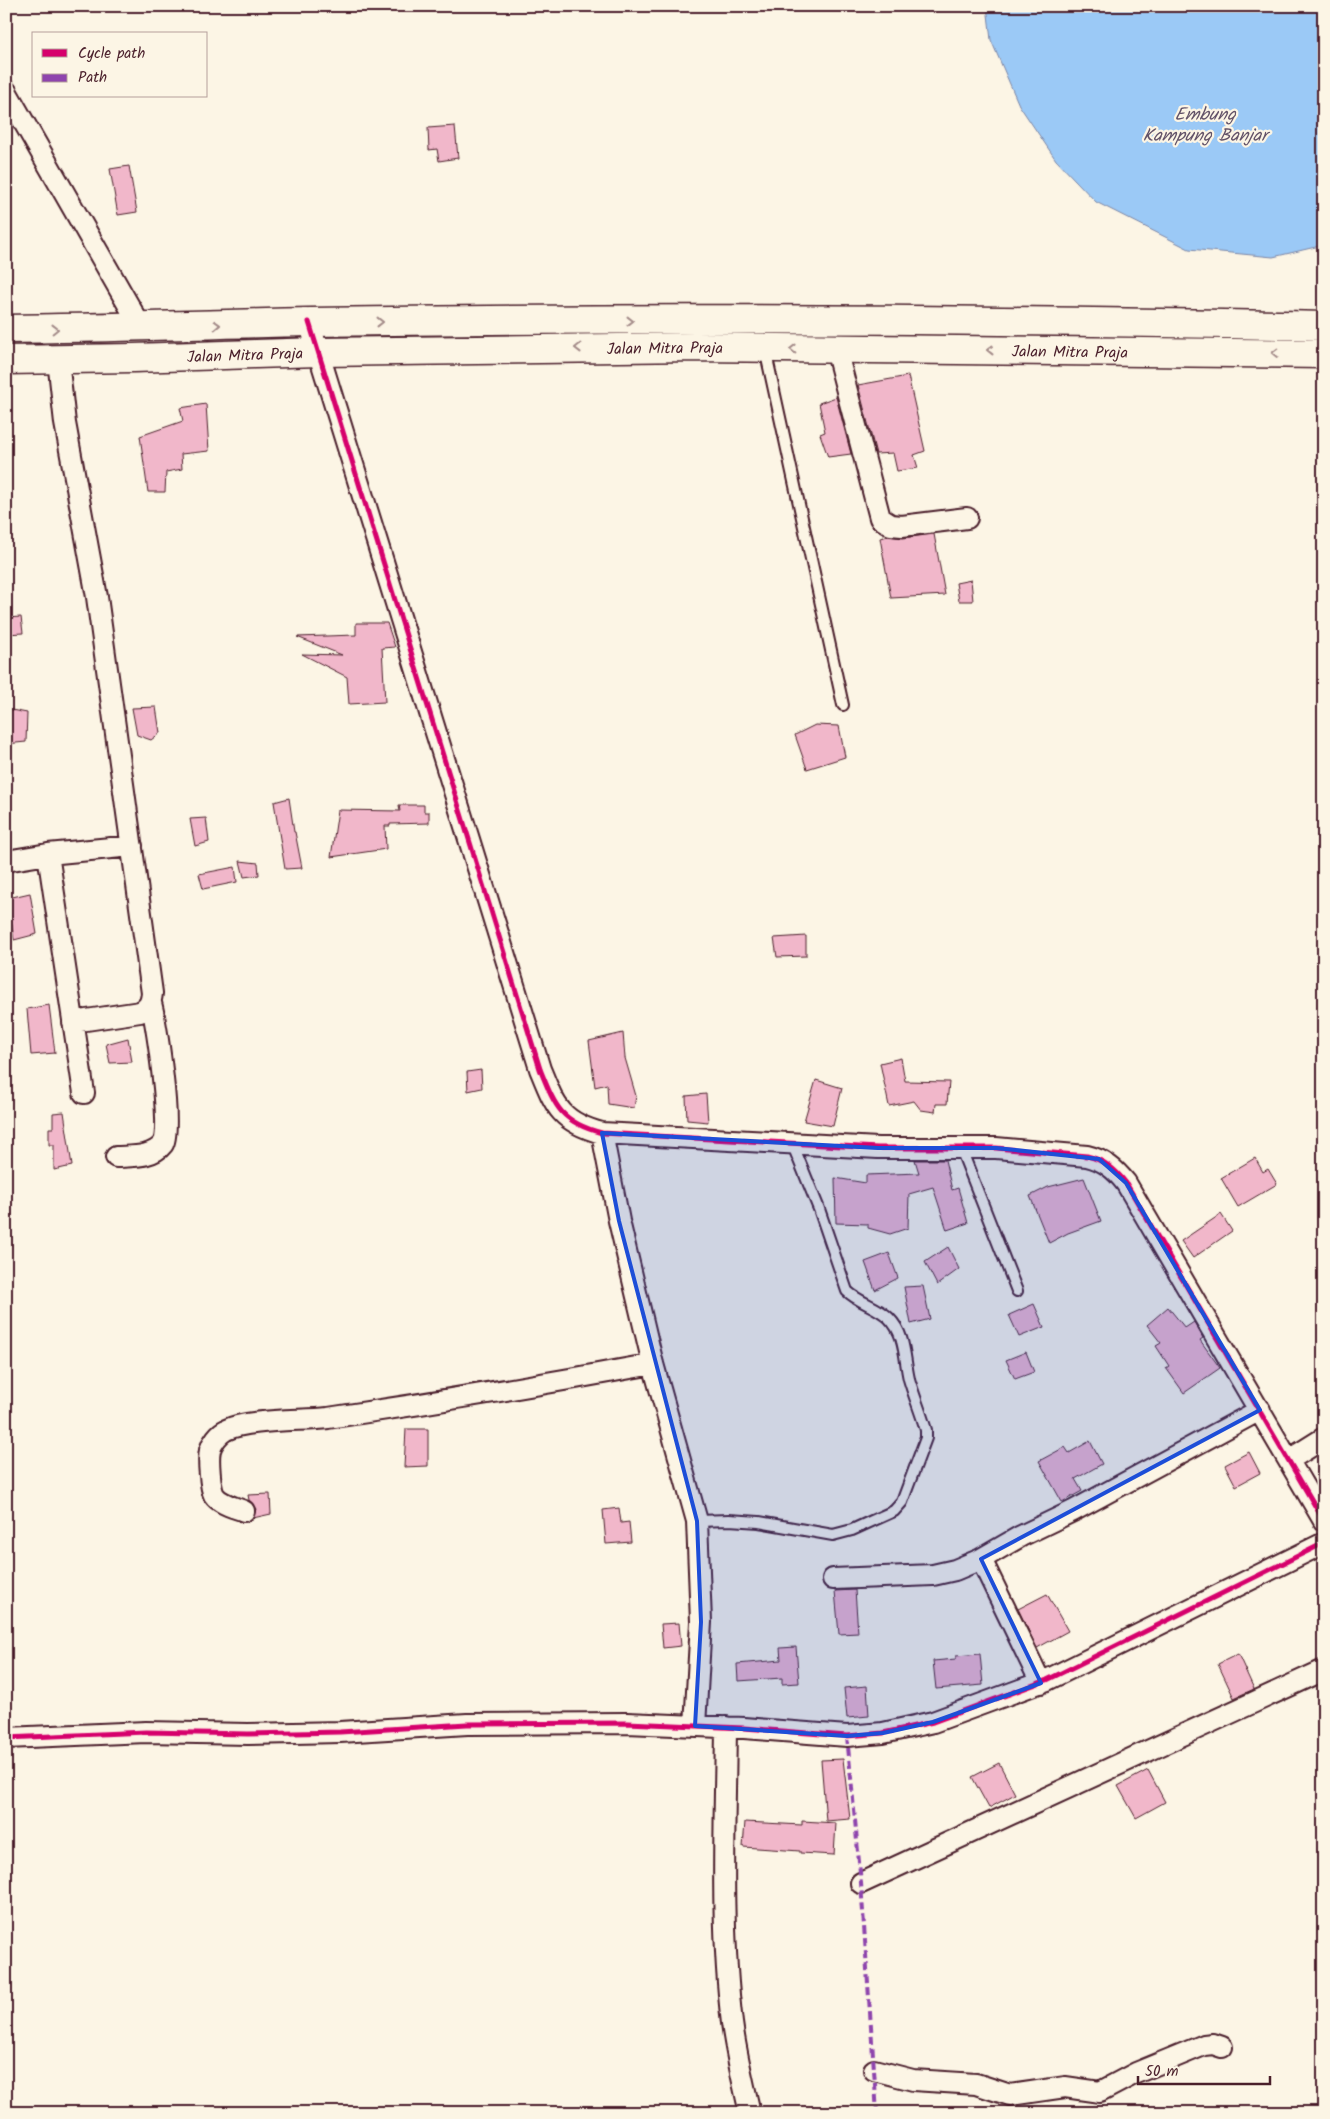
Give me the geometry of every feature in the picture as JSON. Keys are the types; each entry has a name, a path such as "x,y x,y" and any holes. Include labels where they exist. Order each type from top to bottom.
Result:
{"street":[{"path":"6,91 142,328"},
{"name":"Jalan Mitra Praja","path":"6,329 142,328 309,322 693,321 1324,326"},
{"path":"309,322 540,1069 551,1096 561,1112 572,1122 602,1133 961,1150 996,1148 1087,1156 1099,1159 1117,1172 1131,1192 1324,1521"},
{"name":"Jalan Mitra Praja","path":"6,360 319,352 696,347 1324,354"},
{"path":"836,349 880,518 891,525 902,526 967,518"},
{"path":"58,360 65,423 96,597 132,846 165,1101 166,1137 158,1149 149,1153 116,1157"},
{"path":"6,861 48,854 132,846"},
{"path":"48,854 84,1094"},
{"path":"73,1022 130,1014 148,1008 151,1003"},
{"path":"602,1133 619,1220 654,1364 697,1521 701,1622 695,1726"},
{"path":"244,1511 219,1500 213,1494 210,1479 210,1450 218,1437 227,1429 249,1424 325,1418 506,1391 654,1364"},
{"path":"833,1580 933,1575 955,1570 981,1559 1021,1536 1073,1511 1260,1410"},
{"path":"1289,1460 1324,1438"},
{"path":"6,1738 146,1732 248,1734 340,1732 467,1724 627,1722 847,1736 883,1732 933,1722 1041,1683 1324,1543"},
{"path":"981,1559 1041,1683"},
{"path":"861,1883 1324,1670"},
{"path":"726,1727 724,1891 729,1995 732,2025 750,2113"},
{"path":"874,2070 913,2080 976,2084 1010,2095 1058,2088 1100,2092 1136,2072 1204,2044 1222,2047"}],"lane":[{"path":"765,348 843,705"},
{"path":"697,1521 729,1520 759,1522 833,1535 852,1530 894,1511 902,1502 926,1438 926,1430 910,1380 905,1350 900,1336 889,1318 857,1299 847,1290 819,1209 792,1143"},
{"path":"961,1150 1017,1291"}],"highlighted area":[{"path":"602,1133 878,1148 996,1148 1099,1159 1126,1183 1260,1410 981,1559 1041,1683 933,1722 883,1733 847,1736 695,1726 701,1622 697,1521 619,1221"}],"water":[{"name":"Embung Kampung Banjar","path":"987,6 1324,6 1324,245 1273,257 1189,249 1096,202 1056,160 1019,105 991,40"}],"building":[{"path":"455,126 458,158 439,161 437,149 429,150 428,128"},
{"path":"129,166 137,212 118,215 110,169"},
{"path":"908,376 925,451 914,455 918,468 897,471 893,453 876,454 858,385"},
{"path":"836,397 851,454 828,457 820,434 825,432 819,403"},
{"path":"206,404 209,451 181,454 182,469 166,472 165,492 148,492 140,436 183,421 180,408"},
{"path":"934,534 945,595 891,598 880,538 888,536 903,538"},
{"path":"971,580 973,601 959,601 956,583"},
{"path":"21,617 23,633 6,634 6,618"},
{"path":"356,623 387,623 395,647 382,648 385,702 349,704 347,677 302,654 342,655 297,637 356,635"},
{"path":"156,707 160,733 151,740 137,735 132,708"},
{"path":"6,709 27,713 26,742 6,744"},
{"path":"815,725 839,726 845,757 807,769 795,735"},
{"path":"289,798 302,868 285,869 274,802"},
{"path":"399,805 424,805 424,812 429,812 429,823 390,824 390,826 385,826 386,849 331,857 338,810 400,811"},
{"path":"206,818 209,842 195,846 190,819"},
{"path":"240,861 258,863 259,875 244,877"},
{"path":"235,867 237,882 203,889 199,874"},
{"path":"30,893 37,934 14,940 8,898"},
{"path":"806,936 806,956 777,957 774,938"},
{"path":"49,1005 55,1053 31,1055 27,1009"},
{"path":"623,1033 625,1058 636,1096 634,1108 608,1104 607,1084 595,1087 589,1041"},
{"path":"128,1038 132,1062 110,1063 106,1044"},
{"path":"901,1058 905,1081 949,1082 947,1104 936,1104 935,1112 921,1110 914,1101 889,1106 880,1063"},
{"path":"481,1070 482,1088 468,1091 467,1072"},
{"path":"816,1080 842,1088 833,1126 804,1121"},
{"path":"706,1094 708,1122 687,1120 686,1096"},
{"path":"64,1112 72,1166 54,1170 54,1145 49,1145 49,1128 53,1128 53,1113"},
{"path":"1255,1158 1263,1172 1268,1169 1277,1184 1238,1207 1221,1178"},
{"path":"915,1160 945,1160 952,1190 958,1188 968,1223 947,1230 933,1187 909,1194 908,1228 890,1234 868,1228 868,1224 836,1223 835,1178 866,1183 866,1175 919,1173"},
{"path":"1084,1178 1101,1221 1068,1233 1049,1243 1030,1196 1048,1187"},
{"path":"1221,1214 1232,1231 1193,1258 1181,1241"},
{"path":"948,1247 959,1269 937,1285 925,1262"},
{"path":"889,1253 898,1278 875,1290 865,1262"},
{"path":"923,1286 930,1319 911,1324 904,1287"},
{"path":"1034,1304 1044,1327 1019,1337 1009,1315"},
{"path":"1168,1307 1185,1328 1194,1322 1203,1338 1200,1340 1220,1368 1184,1393 1166,1368 1169,1366 1156,1346 1161,1343 1147,1325"},
{"path":"1026,1352 1034,1372 1015,1379 1006,1360"},
{"path":"406,1429 428,1429 428,1466 404,1467"},
{"path":"1090,1441 1102,1464 1075,1479 1082,1491 1062,1502 1039,1461 1065,1447 1069,1453"},
{"path":"1249,1452 1260,1473 1236,1486 1225,1465"},
{"path":"270,1494 271,1514 253,1518 256,1509 249,1500 248,1495"},
{"path":"619,1508 621,1523 629,1522 631,1542 606,1544 603,1510"},
{"path":"855,1590 858,1633 839,1634 835,1591"},
{"path":"1047,1594 1068,1631 1037,1648 1018,1609"},
{"path":"679,1623 681,1646 663,1648 661,1624"},
{"path":"796,1647 799,1683 782,1684 782,1678 738,1681 737,1664 781,1660 780,1648"},
{"path":"980,1654 983,1685 936,1689 933,1661 956,1659 956,1656"},
{"path":"1238,1654 1254,1689 1234,1698 1218,1664"},
{"path":"867,1686 869,1716 847,1718 844,1688"},
{"path":"843,1759 850,1819 826,1821 821,1760"},
{"path":"999,1763 1015,1794 989,1808 972,1777"},
{"path":"1148,1770 1165,1802 1136,1818 1118,1786"},
{"path":"802,1821 836,1823 834,1855 743,1847 745,1822 802,1825"}],"marked path":[{"path":"847,1736 861,1883 877,2113"}],"cycle path":[{"path":"309,322 540,1069 550,1093 561,1111 577,1124 602,1133 878,1148 996,1148 1087,1156 1104,1163 1118,1173 1126,1183 1324,1521"},
{"path":"6,1738 146,1732 248,1734 340,1732 467,1724 627,1723 744,1728 847,1736 883,1733 933,1722 1047,1680 1324,1543"}]}
